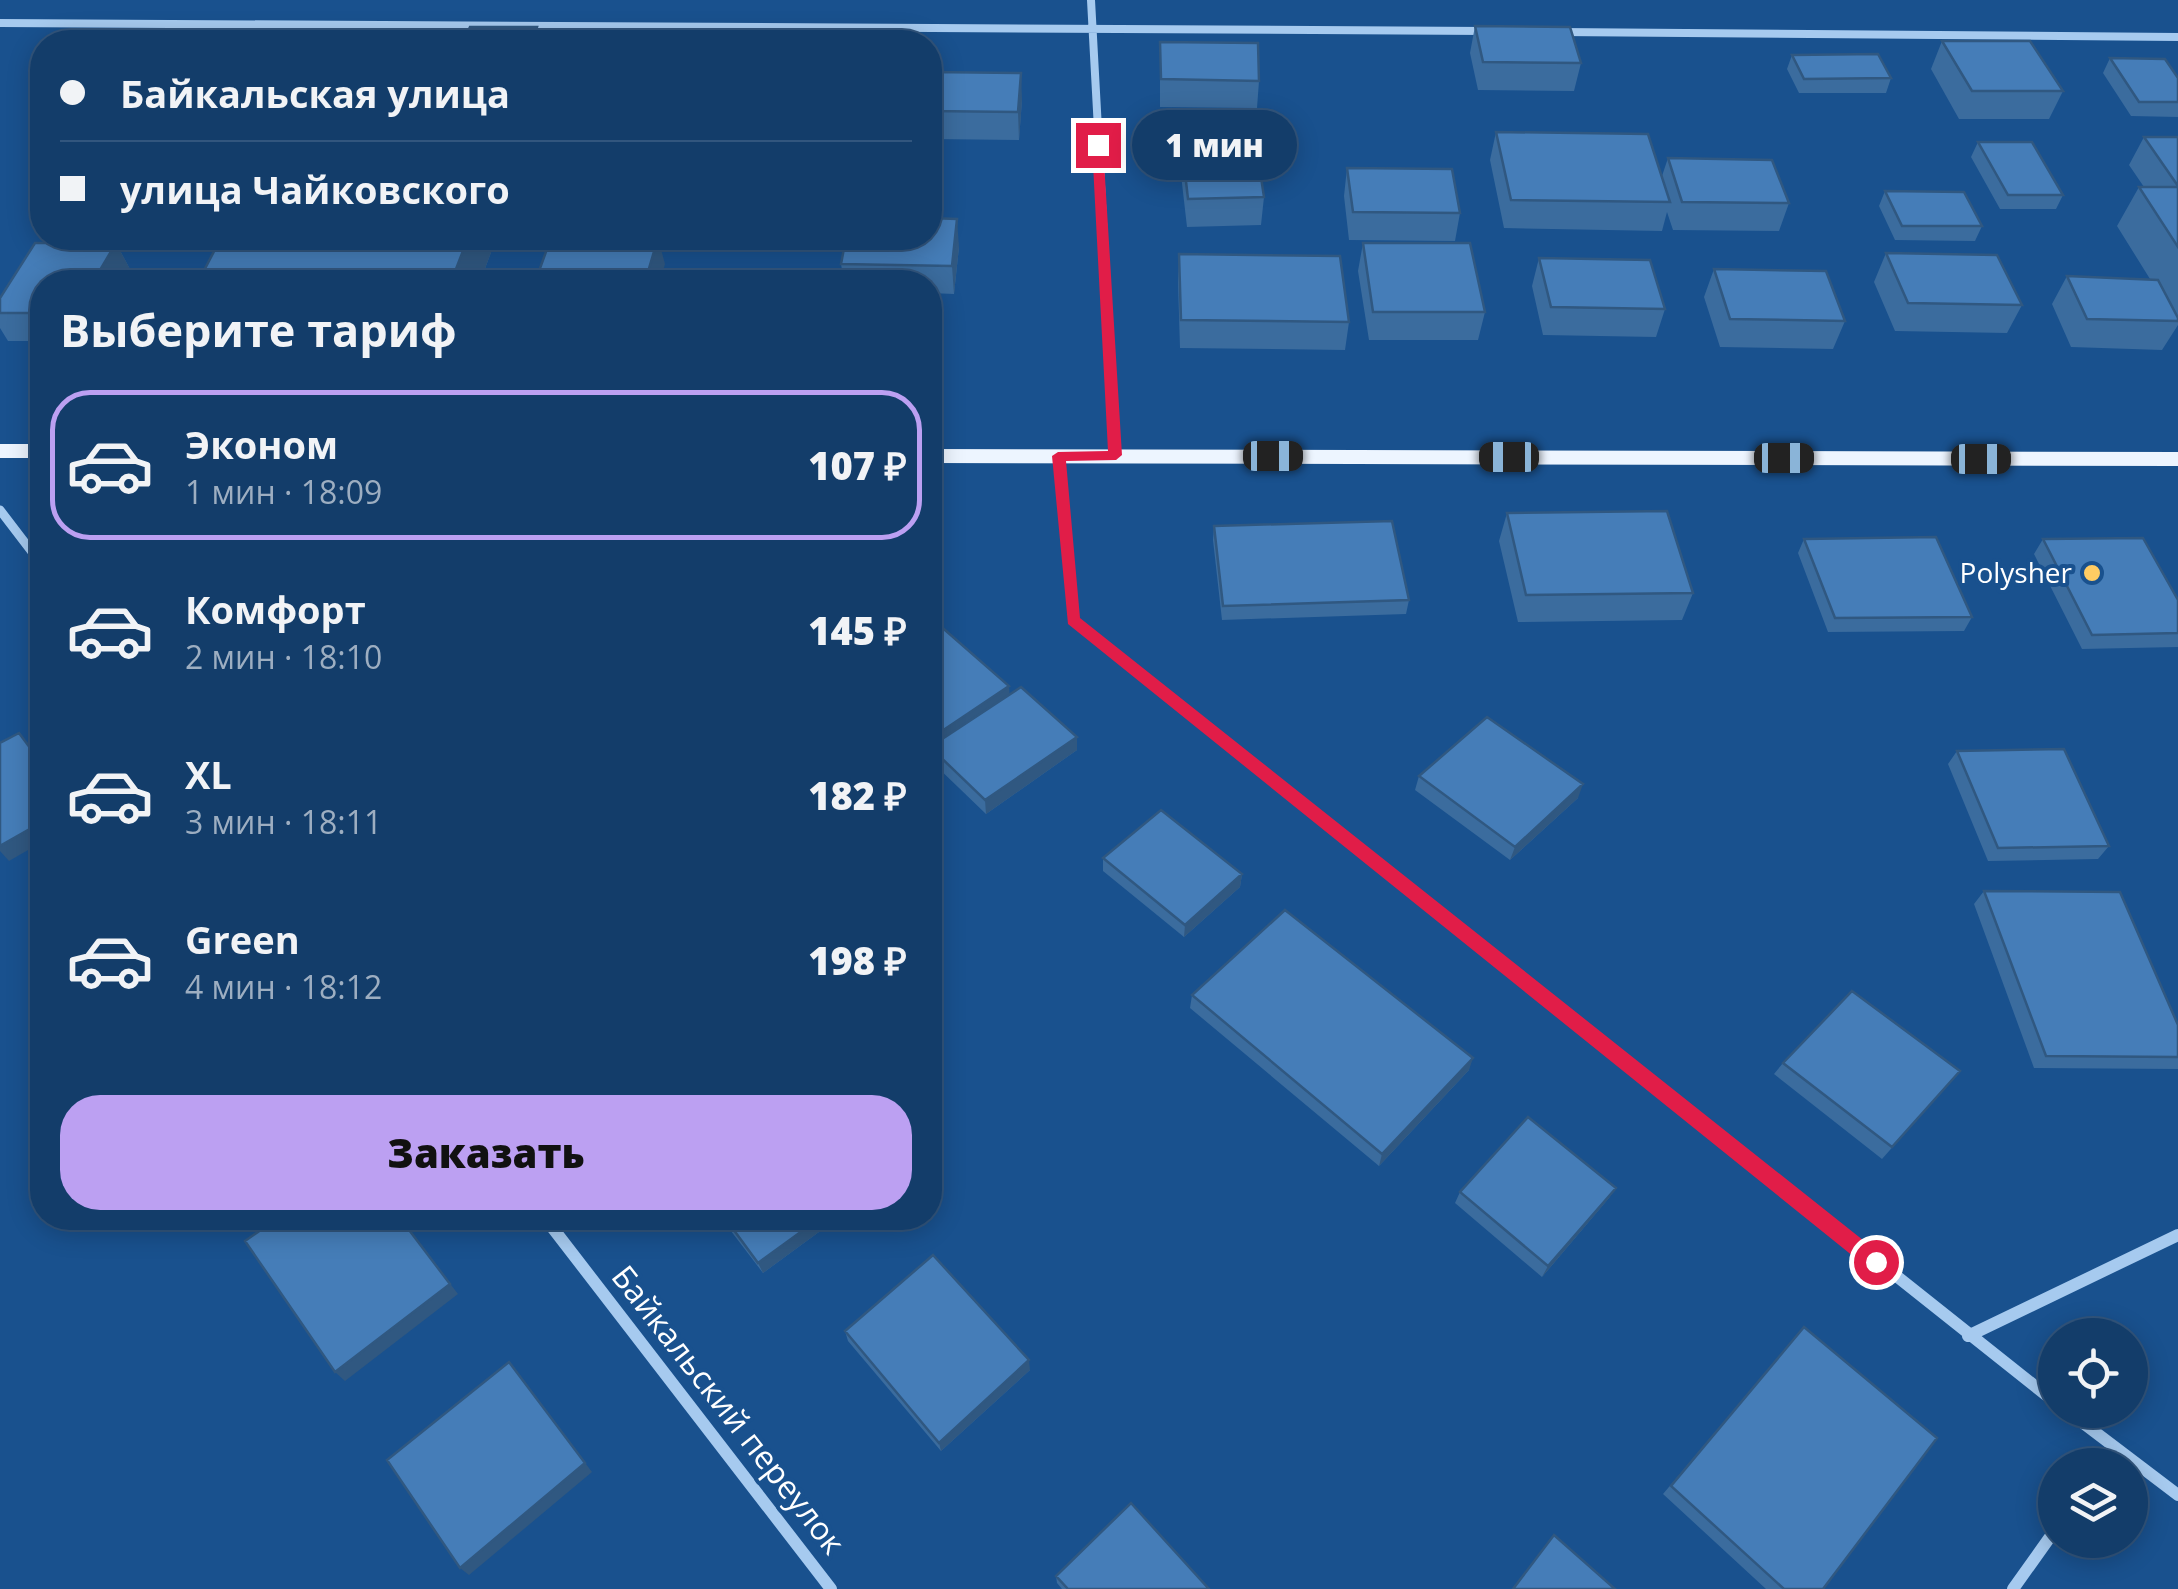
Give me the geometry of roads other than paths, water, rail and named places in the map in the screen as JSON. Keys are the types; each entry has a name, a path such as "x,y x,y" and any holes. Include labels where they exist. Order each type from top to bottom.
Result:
{"main road":[{"path":"0,451 30,451"},
{"path":"942,456 2178,460"}],"street":[{"path":"1091,0 1116,455"},
{"path":"0,23 1506,32"},
{"path":"1545,32 2178,37"},
{"path":"1058,456 1073,620 2038,1389"},
{"path":"0,510 30,550"},
{"name":"Байкальский переулок","path":"554,1230 831,1589"},
{"path":"1968,1336 2178,1235"},
{"path":"2089,1428 2115,1448"},
{"path":"2148,1472 2178,1494"},
{"path":"2012,1589 2038,1553"}],"place":[{"name":"Polysher","path":"2092,573"}]}
